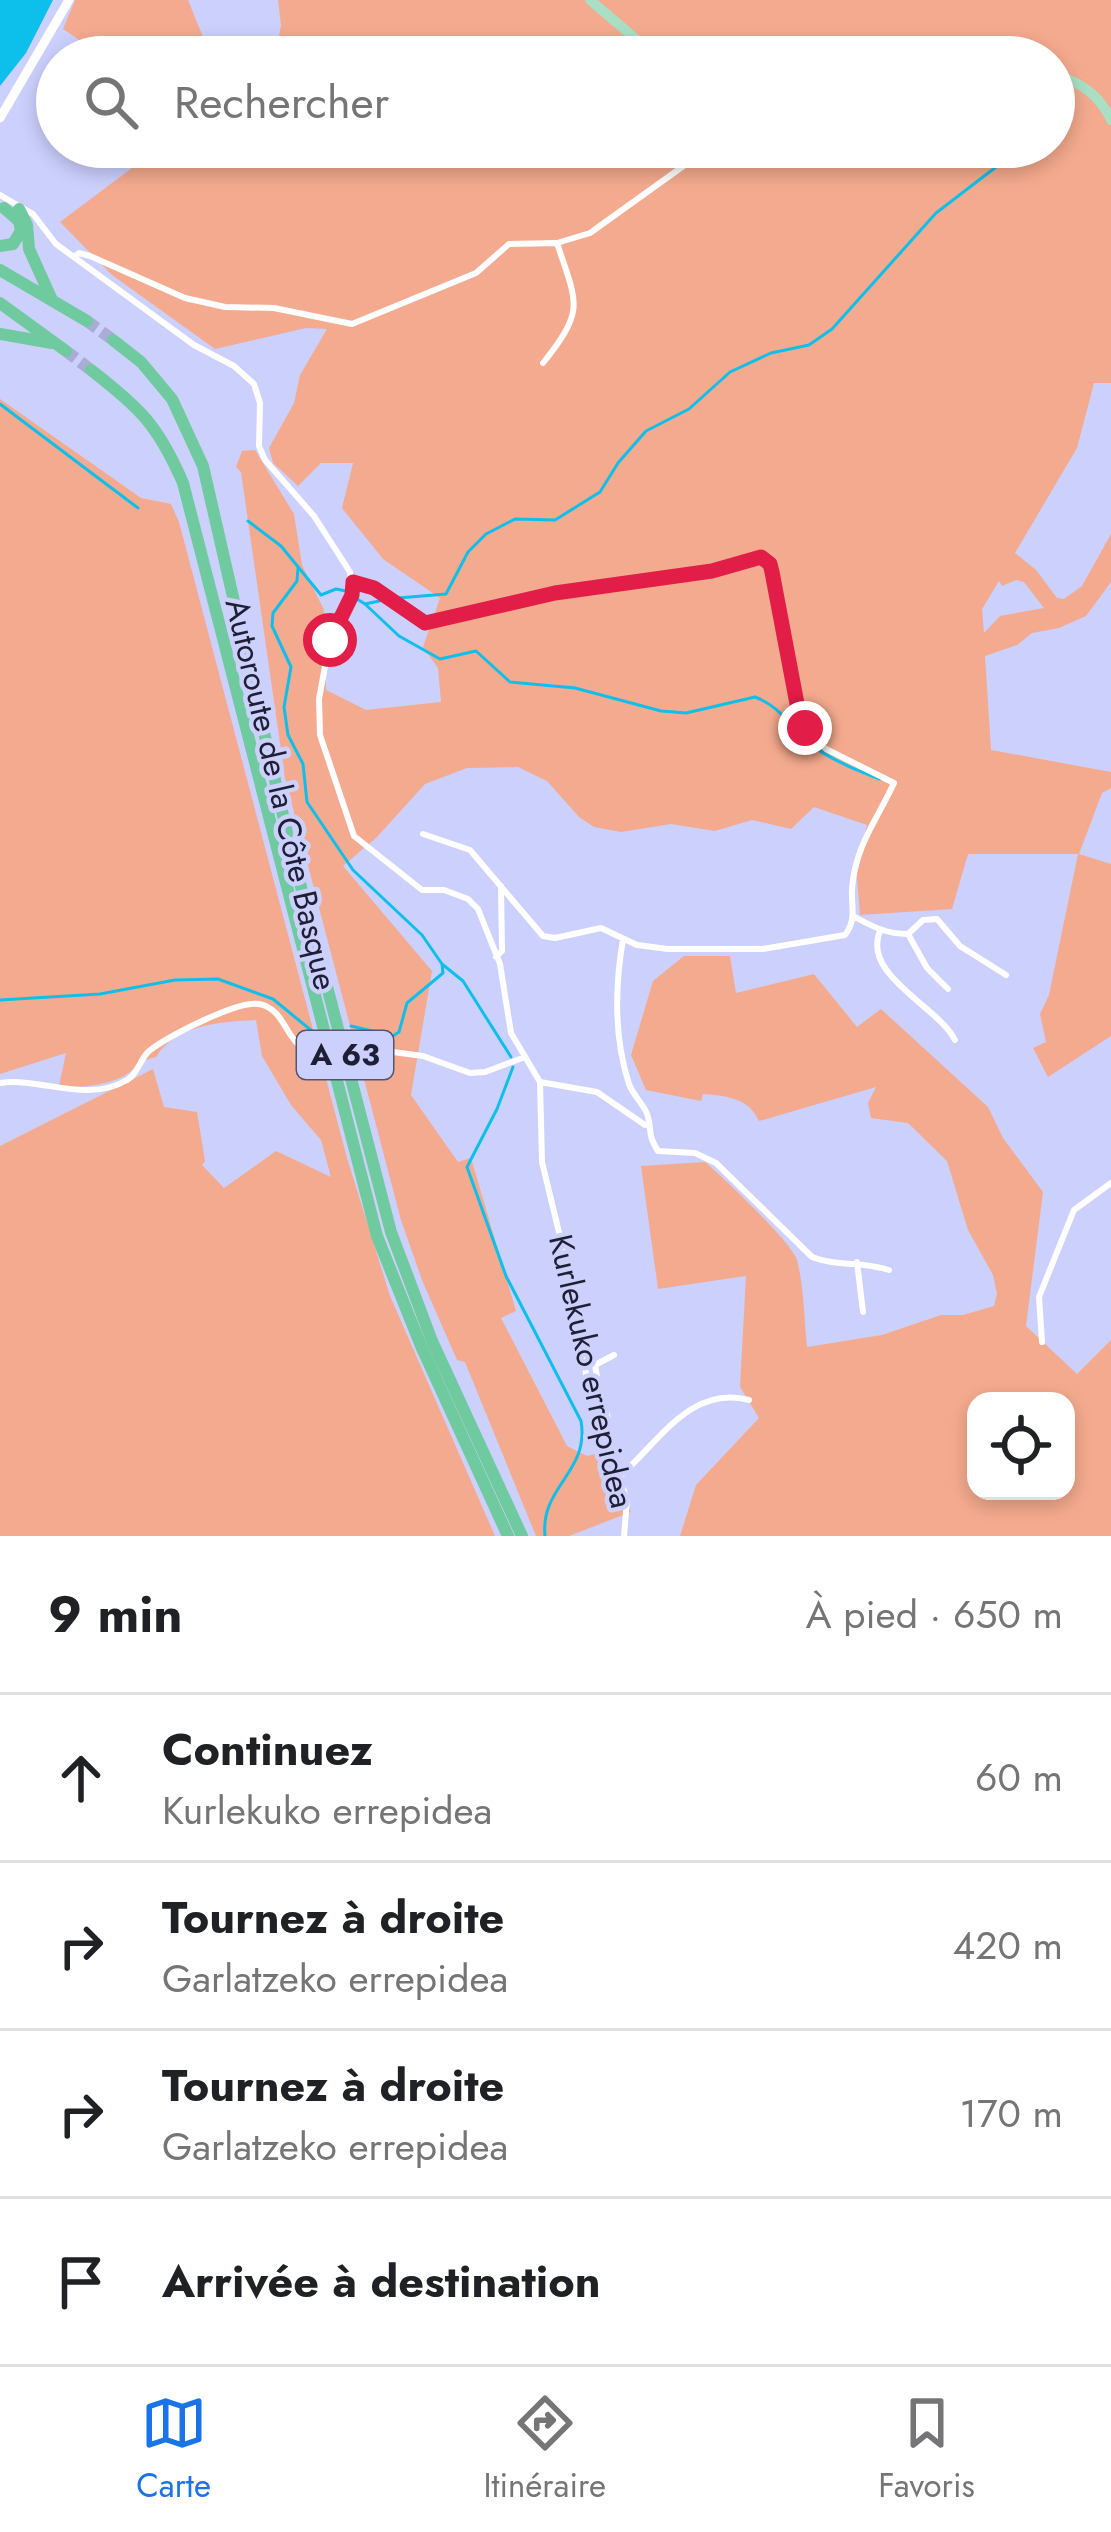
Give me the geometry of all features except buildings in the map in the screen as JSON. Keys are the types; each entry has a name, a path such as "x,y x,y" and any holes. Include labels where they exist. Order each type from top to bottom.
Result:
{"highway":[{"path":"0,247 13,244 21,231 9,206"},
{"path":"9,206 52,301"},
{"path":"0,270 87,321"},
{"path":"0,304 60,348 0,334"},
{"name":"Autoroute de la Côte Basque","path":"113,340 141,362 172,400 203,466 293,856 392,1232 433,1341 522,1536"},
{"name":"Autoroute de la Côte Basque","path":"92,370 147,417 183,483 377,1236 421,1346 508,1536"}],"main road":[{"path":"48,36 69,0"},
{"path":"590,0 634,36"},
{"path":"0,118 36,56"},
{"path":"1075,83 1105,106 1111,120"}],"street":[{"path":"74,256 90,256 146,283 225,308 274,308 352,324 476,273 509,244 557,243 590,233 681,168"},
{"path":"9,206 178,334 234,366 254,384 265,460 314,516 353,582 374,588 425,623 555,593 712,571 761,557 772,572 805,728 826,748 894,782 857,853 851,927 838,938 764,949 668,949 623,940 592,927 555,938 543,936 470,850 423,834"},
{"path":"543,363 571,323 576,302 557,243"},
{"name":"Kurlekuko errepidea","path":"353,582 352,595 330,640 319,699 320,735 354,836 422,890 445,890 468,899 478,910 496,957 507,1022 540,1082 542,1162 594,1390 621,1475 628,1519 624,1536"},
{"path":"496,957 502,951 501,886"},
{"path":"854,917 880,931 908,934 923,920 937,920 960,946 1006,975"},
{"path":"880,931 878,952 885,968 948,1026 955,1040"},
{"path":"908,934 927,968 948,989"},
{"path":"623,940 617,1013 623,1065 648,1115 646,1126"},
{"path":"0,1083 22,1081 84,1091 123,1082 154,1048 208,1019 249,1004 274,1011 296,1043 311,1051"},
{"path":"352,1040 423,1056 470,1073 525,1057"},
{"path":"540,1082 597,1092 646,1126 658,1151 695,1153 716,1163 812,1257 889,1270"},
{"path":"1042,1342 1039,1297 1074,1210 1111,1183"},
{"path":"857,1262 863,1312"},
{"path":"608,1418 594,1390 594,1366 614,1355"},
{"path":"621,1475 679,1415 726,1396 749,1400"}],"shaded area":[{"path":"75,0 188,0 203,36 74,36 63,29"},
{"path":"278,0 1111,0 1111,383 1094,383 1077,448 1015,553 1036,570 1057,598 1064,599 1082,586 1111,534 1111,582 1086,616 1032,633 1017,645 985,656 991,750 1111,772 1111,788 1102,793 1079,854 1111,864 1111,1036 1048,1077 1033,1048 1046,1042 1040,1014 1049,995 1078,854 968,854 952,909 860,915 856,866 867,825 814,807 791,829 752,820 715,831 671,824 621,832 594,827 547,781 518,767 467,768 425,784 343,866 432,971 411,1095 458,1162 471,1158 516,1311 501,1318 567,1446 587,1456 606,1451 631,1512 569,1536 536,1536 465,1362 457,1360 422,1280 401,1220 285,778 241,472 236,467 242,451 255,450 294,514 302,565 324,610 326,690 366,710 441,702 438,668 423,647 440,598 383,559 342,508 353,463 321,463 298,486 273,463 269,448 294,403 300,375 327,329 306,328 215,349 112,275 60,222 132,168 1075,168 1075,36 279,36","holes":["999,581 1002,586 1024,582 1044,608 1000,616 984,633 982,609"]},
{"path":"0,399 141,498 171,504 179,522 347,1158 390,1296 495,1536 0,1536 0,1146 153,1069 164,1107 197,1112 202,1165 224,1188 276,1151 331,1177 321,1140 291,1105 262,1056 256,1020 187,1031 156,1057 99,1084 59,1086 66,1053 0,1074"},
{"path":"684,956 730,956 736,993 814,974 857,1027 881,1009 988,1107 1003,1138 1043,1192 1026,1326 1077,1374 1111,1340 1111,1536 680,1536 696,1485 759,1418 740,1387 746,1276 658,1289 641,1166 705,1162 771,1226 797,1260 807,1347 882,1335 941,1315 963,1315 994,1306 997,1294 993,1275 968,1230 947,1161 908,1123 871,1118 868,1103 876,1087 759,1121 749,1107 729,1097 703,1094 701,1101 646,1090 631,1055 653,981"}],"water":[{"path":"0,0 53,0 26,53 0,86"}],"waterway":[{"path":"398,598 446,594 468,552 486,534 515,519 555,520 600,492 646,431 689,409 730,372 771,353 809,345 832,329 936,213 995,168"},
{"path":"0,404 138,508"},
{"path":"248,521 281,546 321,595 346,591"},
{"path":"298,568 297,581 273,613 272,626 291,667 284,707 288,735 303,764 307,802 353,870 422,935 442,964 443,973 407,1003 399,1032 393,1036 351,1026"},
{"path":"357,599 365,604 384,600"},
{"path":"365,604 399,636 440,659 476,651 510,682 575,688 686,713 755,697 778,711 824,754 880,779"},
{"path":"442,964 463,981 511,1057"},
{"path":"0,1000 100,994 175,980 218,979 273,999 312,1031"},
{"path":"513,1067 467,1167 506,1276 581,1421 578,1453 550,1504 545,1536"}],"tunnel":[{"path":"87,321 113,340"},
{"path":"66,351 91,370"}],"route":[{"path":"330,640 352,595 353,582 374,588 425,623 555,593 712,571 761,557 770,564 805,728"}]}
